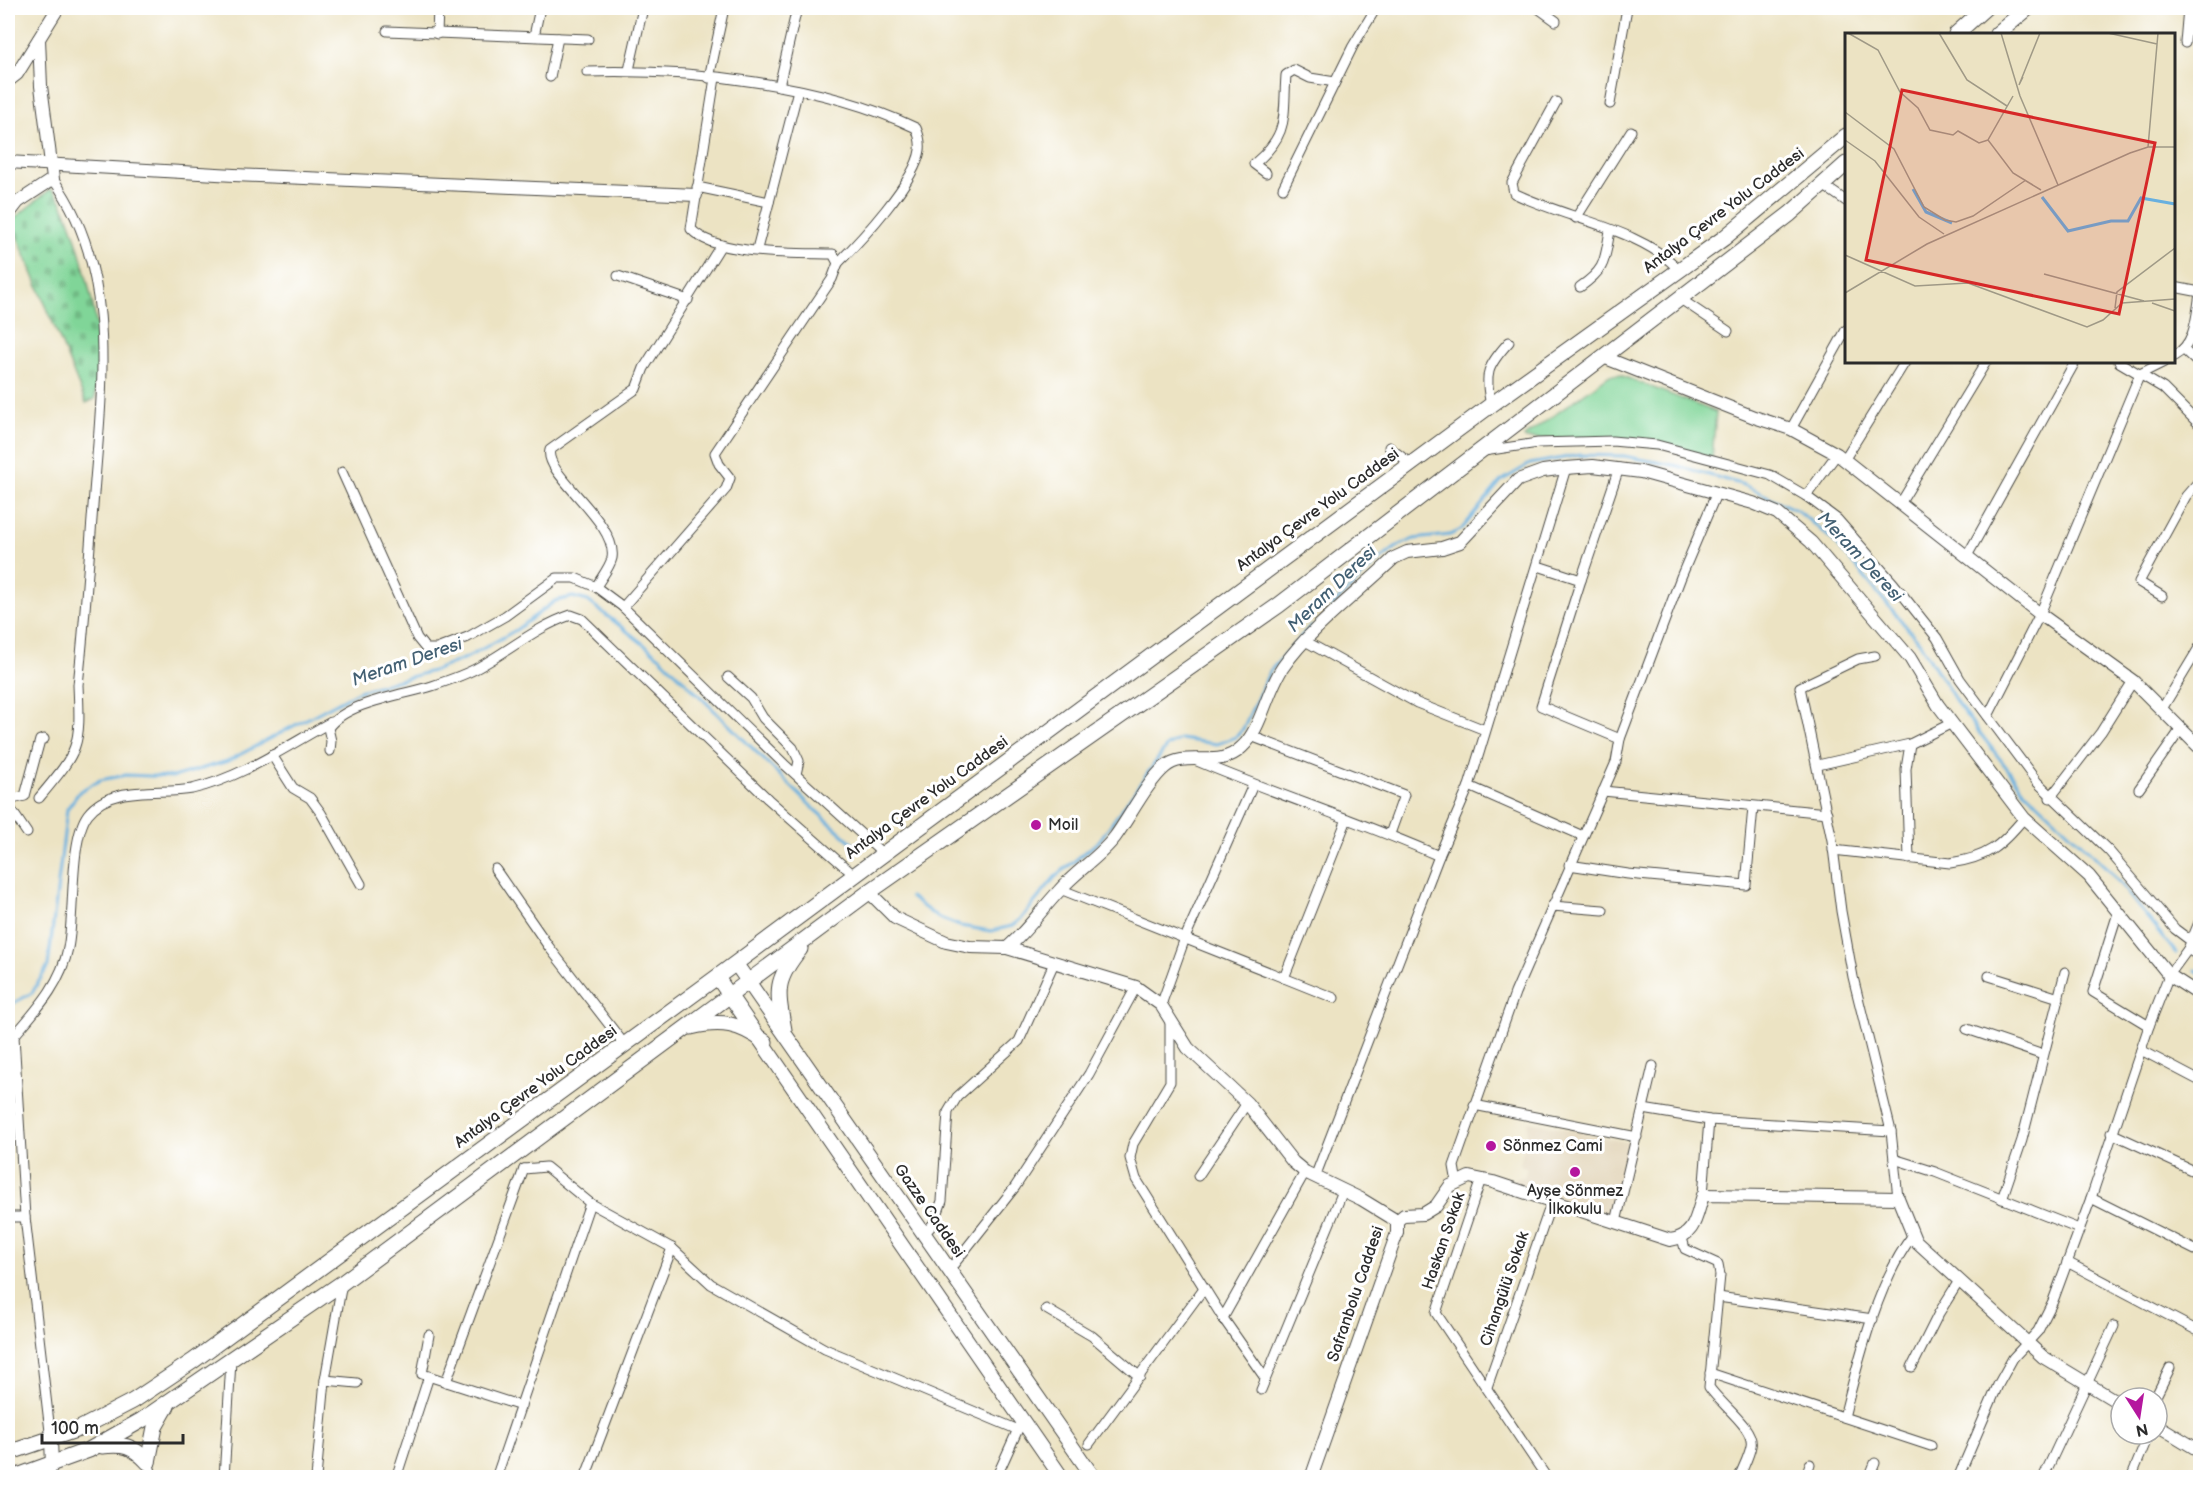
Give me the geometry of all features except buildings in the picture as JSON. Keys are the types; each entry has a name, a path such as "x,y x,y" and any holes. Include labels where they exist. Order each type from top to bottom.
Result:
{"highway":[{"path":"1957,33 1985,8"},
{"path":"1997,33 2028,8"},
{"name":"Antalya Çevre Yolu Caddesi","path":"8,1454 79,1429 133,1401 193,1361 736,964 1491,405 1724,238 1845,137"},
{"path":"12,1478 49,1471 96,1447 170,1402 519,1163 685,1029 869,892 1279,605 1790,214 1845,165"},
{"path":"784,1030 778,988 792,959 812,935"},
{"path":"685,1029 726,1023 747,1030 765,1042"},
{"path":"148,1462 155,1428 170,1402"},
{"path":"96,1447 125,1444 136,1449 148,1462"}],"main road":[{"name":"Gazze Caddesi","path":"736,964 1094,1478"},
{"path":"717,977 765,1042 1020,1426 1062,1478"}],"street":[{"path":"8,81 17,74 58,8"},
{"path":"437,34 438,8"},
{"path":"534,36 540,8"},
{"path":"629,70 643,8"},
{"path":"724,8 691,229 699,238 721,245 833,254 838,262"},
{"path":"779,86 797,8"},
{"path":"1283,188 1335,82 1376,8"},
{"path":"1538,8 1556,21"},
{"path":"1610,104 1627,8"},
{"path":"2185,43 2188,8"},
{"path":"387,31 588,39"},
{"path":"550,77 558,38"},
{"path":"8,800 25,796 42,802 71,759 80,729 78,685 104,389 103,338 92,264 69,200 53,179 41,86 39,39"},
{"path":"587,72 629,70 779,86 880,111 916,128 920,138 920,152 907,178 866,236 838,262 832,279 807,318 715,453 719,464 730,478 726,489 623,607"},
{"path":"1266,173 1254,164 1267,153 1284,122 1286,75 1294,70 1310,78 1335,82"},
{"path":"757,249 798,90"},
{"path":"1556,102 1512,183 1514,193 1540,206 1656,250 1678,269"},
{"path":"1576,218 1631,131"},
{"path":"8,162 234,175 697,191 770,202"},
{"path":"8,215 18,202 53,179"},
{"path":"1823,185 1845,200"},
{"path":"1580,287 1598,275 1604,265 1610,231"},
{"path":"596,587 612,558 610,540 595,517 550,462 550,450 636,389 645,368 721,245"},
{"path":"618,276 688,300"},
{"path":"2175,287 2200,293 2197,334 2184,350 2175,355"},
{"path":"1679,298 1728,331"},
{"path":"1791,429 1845,332"},
{"path":"1491,405 1486,380 1496,356 1509,342"},
{"path":"2184,350 2200,365"},
{"path":"1603,357 1754,417 1791,429 1840,457 2040,614 2133,681 2200,748"},
{"path":"1806,496 1840,457 1904,363"},
{"path":"1900,504 1985,363"},
{"path":"1967,556 2074,363"},
{"path":"2122,363 2163,388 2200,425"},
{"path":"1988,716 2040,614 2140,374 2162,363"},
{"path":"1480,452 1538,443 1612,441 1657,446 1770,474 1806,496 1837,519 1894,584 1937,638 1960,679 2050,798 2109,851 2200,957"},
{"path":"1389,447 1411,464"},
{"path":"1222,1318 1310,1175 1469,786 1538,566 1566,468"},
{"path":"1197,761 1229,756 1242,748 1251,736 1270,688 1284,665 1305,641 1394,558 1407,552 1443,548 1460,542 1518,480 1543,471 1566,468 1619,468 1753,503 1777,513 1811,542 1910,658 1952,723 2024,818 2089,876 2169,975 2200,995"},
{"path":"1619,468 1541,706 1620,739"},
{"path":"342,472 417,638 426,649 437,649 468,637 505,616 557,578 575,578 596,587 623,607 882,854"},
{"path":"2162,596 2139,582 2186,496 2200,480"},
{"path":"1457,1183 1454,1166 1515,993 1569,865 1616,762 1620,739 1681,577 1717,492"},
{"path":"1538,566 1581,580"},
{"path":"49,1471 51,1440 13,1120 11,1034 59,979 68,948 80,832 89,814 108,799 191,789 227,777 372,701 432,686 477,668 555,620 571,615 582,620 768,799 854,875"},
{"path":"1305,641 1416,703 1485,730"},
{"path":"2162,710 2200,646"},
{"path":"1875,656 1858,659 1800,687 1827,813 1853,977 1891,1131 1898,1198 1913,1235 1959,1281 2043,1357 2109,1397"},
{"path":"728,677 751,698 763,718 793,748 799,761 796,774"},
{"path":"2050,798 2101,732 2133,681"},
{"path":"330,751 331,741 328,728 333,721"},
{"path":"1818,765 1911,744 1952,723"},
{"path":"2139,789 2181,729"},
{"path":"1251,736 1404,795 1390,834"},
{"path":"25,796 35,751 40,740 44,740"},
{"path":"1909,859 1906,769 1911,744"},
{"path":"272,755 293,789 310,798 321,813 361,884"},
{"path":"1007,948 1022,935 1060,889 1104,850 1166,767 1185,759 1197,761 1253,785 1390,834 1439,856"},
{"path":"1161,1005 1185,938 1253,785"},
{"path":"1469,786 1583,836"},
{"path":"1603,791 1827,813"},
{"path":"8,805 27,833"},
{"path":"1569,865 1628,874 1746,885 1753,807"},
{"path":"1833,850 1950,863 1969,860 2002,844 2024,818"},
{"path":"1284,978 1347,819"},
{"path":"495,869 549,947 625,1045"},
{"path":"1060,889 1334,998"},
{"name":"Safranbolu Caddesi","path":"869,892 895,918 922,932 962,945 1007,948 1136,987 1161,1005 1188,1048 1247,1103 1293,1162 1310,1175 1397,1221 1397,1233 1311,1478"},
{"path":"1552,906 1603,910"},
{"path":"2118,913 2092,992 2149,1026"},
{"path":"1958,1478 1998,1384 2013,1358 2038,1331 2091,1198 2111,1133 2169,975 2190,945 2200,920"},
{"path":"924,1234 934,1223 942,1201 948,1112 957,1097 1019,1041 1054,963"},
{"path":"2002,1199 2022,1140 2066,972"},
{"path":"1989,976 2059,998"},
{"path":"950,1269 1015,1187 1089,1074 1136,987"},
{"path":"1170,1018 1170,1082 1133,1144 1130,1158 1136,1179 1222,1318 1265,1378"},
{"path":"1967,1029 2043,1055"},
{"path":"2141,1050 2200,1081"},
{"path":"1616,1222 1653,1066"},
{"path":"1198,1176 1247,1103"},
{"path":"1474,1105 1637,1137"},
{"path":"1643,1109 1709,1120 1891,1131"},
{"path":"1397,1221 1404,1215 1423,1214 1436,1206 1450,1186 1468,1176 1670,1240 1682,1238 1692,1230 1702,1195 1709,1120"},
{"path":"2111,1133 2200,1174"},
{"path":"1894,1159 2079,1229"},
{"path":"446,1382 519,1163 546,1167 590,1203 672,1248 711,1284 825,1349 1020,1426 996,1478"},
{"name":"Haskan Sokak","path":"1481,1179 1436,1313 1487,1387"},
{"path":"1261,1390 1342,1191"},
{"path":"1702,1195 1898,1198"},
{"path":"2091,1198 2195,1250"},
{"name":"Cihangülü Sokak","path":"1487,1387 1552,1201"},
{"path":"496,1478 590,1203"},
{"path":"8,1217 25,1217"},
{"path":"1844,1417 1873,1319 1900,1251 1913,1235"},
{"path":"1682,1238 1685,1249 1718,1264 1720,1275 1709,1387 1719,1402 1749,1429 1752,1444 1739,1478"},
{"path":"585,1478 672,1248"},
{"path":"2067,1262 2200,1332"},
{"path":"1912,1367 1939,1313 1959,1281"},
{"path":"316,1478 325,1380 342,1283"},
{"path":"1089,1444 1204,1288"},
{"path":"1718,1296 1873,1319"},
{"path":"1046,1309 1092,1336 1140,1377"},
{"path":"2043,1478 2114,1326"},
{"path":"429,1335 422,1374 521,1406"},
{"path":"224,1478 231,1361"},
{"path":"2161,1386 2170,1368"},
{"path":"1710,1373 1931,1446"},
{"path":"396,1478 429,1376"},
{"path":"325,1380 357,1383"},
{"path":"1487,1387 1547,1478"},
{"path":"2169,1432 2200,1450"},
{"path":"2131,1478 2144,1446"},
{"path":"148,1462 153,1478"},
{"path":"1869,1478 1875,1463"},
{"path":"1805,1478 1810,1464"}],"shaded area":[{"name":"Ayşe Sönmez İlkokulu","path":"1529,1121 1631,1143 1613,1216 1514,1184 1515,1177 1524,1177 1527,1168 1520,1165"}],"green space":[{"path":"51,189 59,198 67,214 82,259 97,326 95,399 86,403 11,221"},
{"path":"1610,375 1620,375 1716,412 1712,458 1643,444 1597,440 1526,439 1524,437"}],"waterway":[{"name":"Meram Deresi","path":"1331,607 1377,562 1398,546 1414,539 1450,535 1461,530 1501,481 1530,464 1579,455 1624,456 1678,466 1744,485 1798,511 1834,541 1920,643 1959,706 2024,790 2109,870 2176,953"},
{"name":"Meram Deresi","path":"8,1006 32,993 48,966 67,809 80,791 100,780 126,775 173,777 228,761 359,691 436,670 468,657 516,630 555,601 573,597 588,601 660,657 814,809 856,846"},
{"name":"Meram Deresi","path":"910,897 937,917 960,926 991,931 1012,926 1022,918 1055,877 1099,841 1167,746 1180,739 1217,744 1236,737 1243,729 1270,671 1311,626"},
{"name":"Meram Deresi","path":"2196,970 2200,973"}],"place":[{"name":"Moil","path":"1036,825"},
{"name":"Sönmez Cami","path":"1491,1146"},
{"name":"Ayşe Sönmez İlkokulu","path":"1575,1172"}]}
